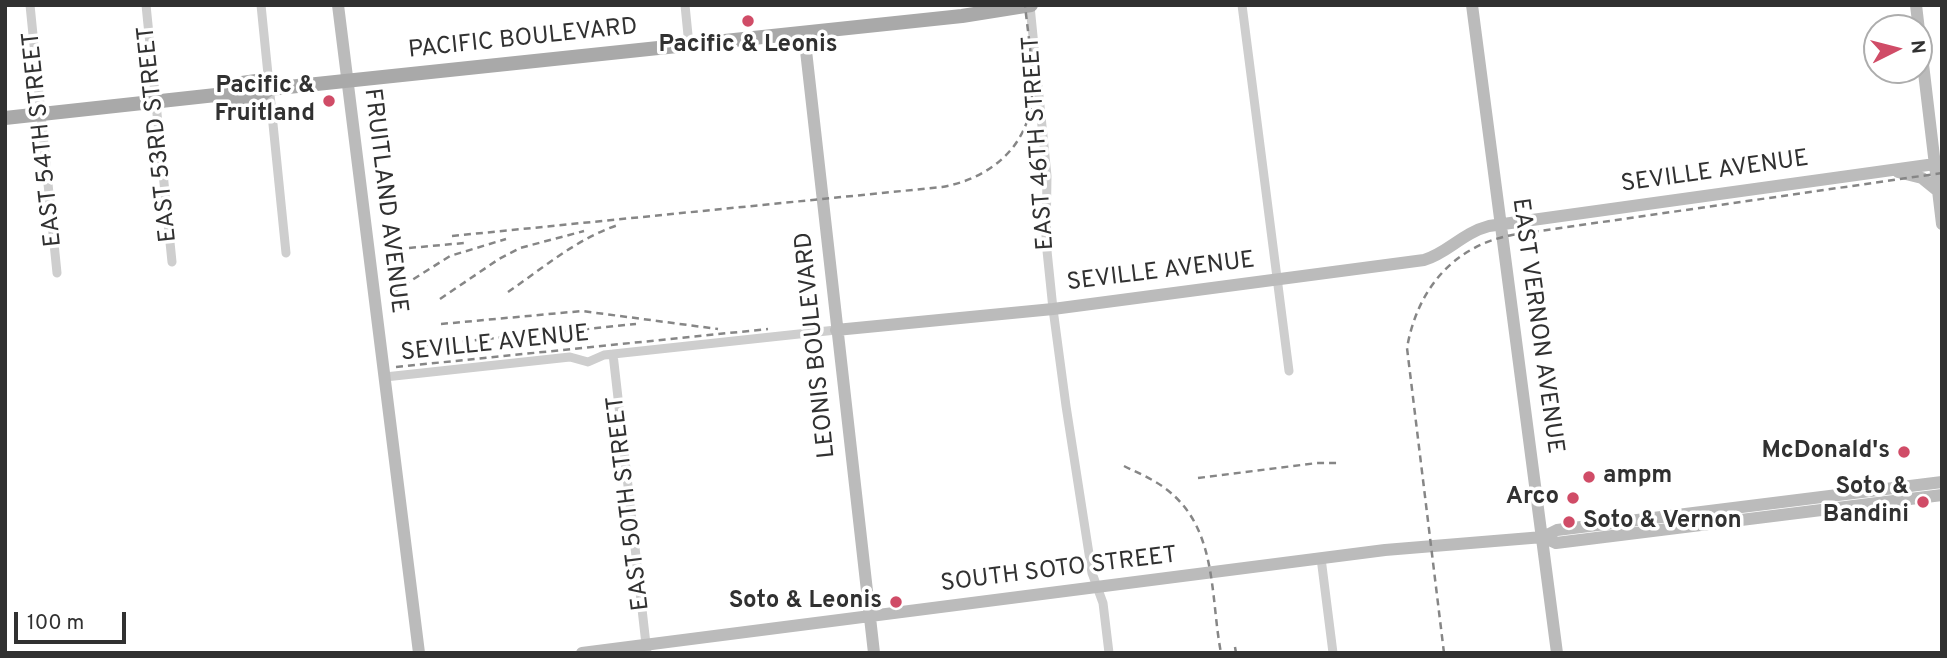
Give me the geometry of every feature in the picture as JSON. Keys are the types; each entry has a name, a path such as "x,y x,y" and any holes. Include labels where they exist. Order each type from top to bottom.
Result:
{"main road":[{"name":"FRUITLAND AVENUE","path":"338,5 419,653"},
{"name":"PACIFIC BOULEVARD","path":"5,118 225,94 237,102 258,99 269,89 804,33 962,11 1031,5"},
{"name":"EAST VERNON AVENUE","path":"1472,5 1557,653"},
{"path":"1916,5 1938,163 1942,224"},
{"name":"LEONIS BOULEVARD","path":"804,33 874,653"},
{"name":"SEVILLE AVENUE","path":"836,330 1053,309 1424,260 1472,232 1501,224 1938,163"},
{"path":"1887,170 1917,176 1938,191"},
{"name":"SOUTH SOTO STREET","path":"1712,517 1942,482"},
{"name":"SOUTH SOTO STREET","path":"582,653 646,649 869,616 1385,550 1543,537 1557,530 1942,495"}],"street":[{"name":"EAST 54TH STREET","path":"30,5 57,272"},
{"name":"EAST 53RD STREET","path":"146,5 172,262"},
{"path":"261,5 286,253"},
{"path":"685,5 689,45"},
{"name":"EAST 46TH STREET","path":"1031,5 1047,176 1046,241 1053,309 1092,573 1103,603 1109,653"},
{"path":"1242,5 1289,371"},
{"name":"SEVILLE AVENUE","path":"385,377 570,357 587,362 604,355 836,330"},
{"name":"EAST 50TH STREET","path":"612,354 646,649"},
{"path":"1321,558 1333,653"}],"railway":[{"path":"452,236 942,187 975,177 1004,158 1023,131 1029,114 1032,74 1025,5"},
{"path":"1444,653 1407,348 1419,307 1441,274 1455,260 1472,249 1512,235 1942,173"},
{"path":"508,292 575,246 618,225"},
{"path":"440,299 520,248 584,231"},
{"path":"393,292 450,256 506,239"},
{"path":"409,248 464,243"},
{"path":"441,324 582,311 718,329"},
{"path":"427,345 636,324"},
{"path":"396,367 768,329"},
{"path":"1198,478 1317,463 1339,463"},
{"path":"1124,466 1166,489 1183,505 1195,523 1209,564 1221,653"},
{"path":"1235,647 1236,653"}],"place":[{"name":"Pacific & Leonis","path":"748,21"},
{"name":"Pacific & Fruitland","path":"329,101"},
{"name":"McDonald's","path":"1904,452"},
{"name":"ampm","path":"1589,477"},
{"name":"Arco","path":"1573,498"},
{"name":"Soto & Bandini","path":"1923,502"},
{"name":"Soto & Vernon","path":"1569,522"},
{"name":"Soto & Leonis","path":"896,602"}]}
